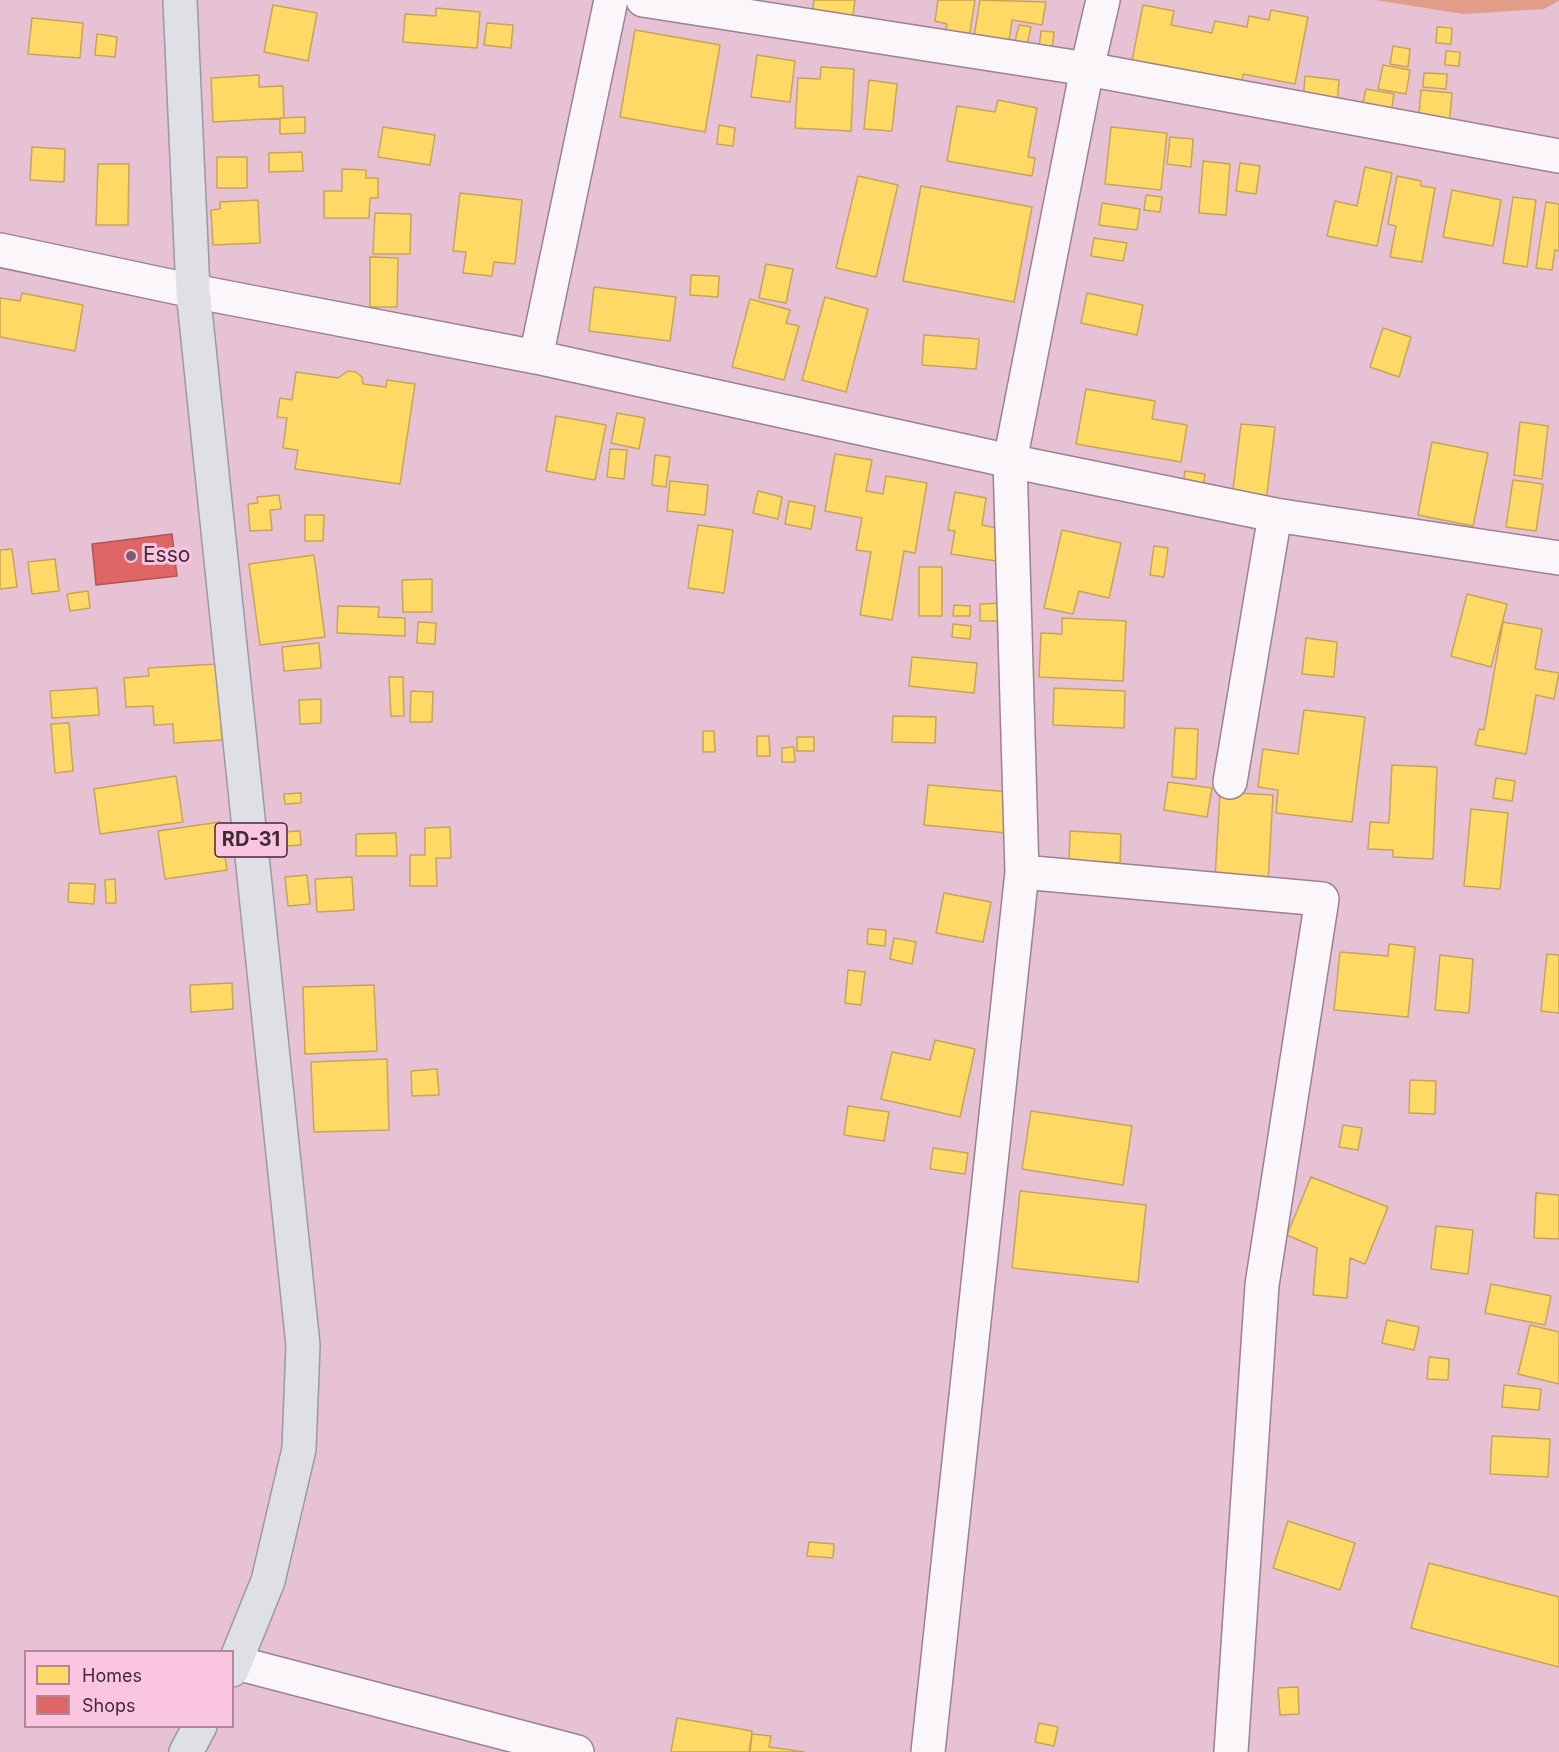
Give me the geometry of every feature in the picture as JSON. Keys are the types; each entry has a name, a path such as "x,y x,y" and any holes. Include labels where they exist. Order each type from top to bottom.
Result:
{"main road":[{"name":"RD-31","path":"180,0 193,291 303,1346 299,1449 268,1581 235,1667"},
{"path":"186,1752 199,1728"}],"street":[{"path":"536,357 611,0"},
{"path":"643,0 1087,69 1559,156"},
{"path":"928,1752 1022,872 1010,461 1087,69 1103,0"},
{"path":"0,250 193,291 536,357 1010,461 1275,514 1559,558"},
{"path":"1230,782 1275,514"},
{"path":"1022,872 1322,899 1262,1285 1232,1752"},
{"path":"235,1667 577,1752"}],"shaded area":[{"path":"1375,0 1559,1 1544,9 1463,14"}],"building: Homes":[{"path":"814,0 855,0 852,22 812,15"},
{"path":"938,0 975,0 969,38 945,34 947,24 935,21"},
{"path":"980,0 1046,2 1042,25 1012,20 1008,49 973,43"},
{"path":"273,5 317,13 308,61 264,52"},
{"path":"1143,5 1174,11 1171,25 1212,33 1215,21 1247,27 1249,16 1269,20 1271,10 1308,17 1295,84 1243,74 1242,81 1132,61"},
{"path":"436,8 480,12 477,48 403,42 405,14 436,16"},
{"path":"32,18 83,23 80,58 28,54"},
{"path":"487,23 513,25 511,48 484,45"},
{"path":"1019,25 1031,27 1026,49 1014,46"},
{"path":"1437,27 1452,28 1451,44 1436,43"},
{"path":"635,30 720,45 705,132 620,117"},
{"path":"1041,31 1054,32 1052,50 1039,49"},
{"path":"97,34 117,37 115,57 95,55"},
{"path":"1393,46 1410,49 1408,67 1390,64"},
{"path":"1446,51 1460,52 1459,66 1445,65"},
{"path":"757,55 795,61 790,102 751,97"},
{"path":"1383,65 1410,70 1406,94 1378,89"},
{"path":"821,67 854,69 851,131 795,128 798,78 820,79"},
{"path":"1424,73 1447,74 1446,89 1423,87"},
{"path":"259,75 259,87 283,86 284,118 213,122 211,78"},
{"path":"1305,76 1339,80 1337,105 1303,102"},
{"path":"869,80 897,84 892,131 864,129"},
{"path":"1366,89 1394,94 1391,113 1362,108"},
{"path":"1421,90 1452,93 1449,129 1418,126"},
{"path":"998,100 1037,108 1028,157 1035,158 1032,176 947,161 957,106 995,112"},
{"path":"305,117 305,133 280,134 280,118"},
{"path":"719,125 735,128 733,146 717,144"},
{"path":"383,127 435,135 430,165 378,157"},
{"path":"1111,127 1167,133 1161,190 1105,184"},
{"path":"1170,137 1193,139 1191,167 1167,164"},
{"path":"32,147 65,149 64,182 30,180"},
{"path":"302,152 303,171 269,172 269,153"},
{"path":"217,157 247,157 247,188 217,188"},
{"path":"1203,161 1230,164 1226,215 1199,213"},
{"path":"1240,163 1260,166 1256,194 1236,191"},
{"path":"98,164 129,164 128,225 96,225"},
{"path":"1365,167 1392,173 1377,246 1327,236 1335,201 1357,206"},
{"path":"342,169 366,170 366,178 378,178 378,198 370,198 369,218 324,218 324,191 342,191"},
{"path":"858,176 898,185 876,277 836,268"},
{"path":"1397,176 1421,181 1421,186 1435,188 1422,262 1390,257 1396,226 1388,224"},
{"path":"921,186 1032,207 1014,302 903,281"},
{"path":"1452,190 1501,200 1493,246 1443,237"},
{"path":"460,193 522,200 515,264 494,262 492,276 463,273 466,252 453,251"},
{"path":"1146,195 1162,197 1160,212 1144,210"},
{"path":"1513,197 1536,200 1527,267 1503,263"},
{"path":"258,200 260,243 213,245 211,210 220,209 220,202"},
{"path":"1546,202 1559,204 1559,251 1555,250 1552,270 1536,268"},
{"path":"1102,203 1140,209 1137,230 1099,225"},
{"path":"375,213 411,214 410,254 373,254"},
{"path":"1094,238 1127,243 1123,261 1091,256"},
{"path":"370,257 398,258 397,307 370,307"},
{"path":"766,264 793,269 786,303 759,298"},
{"path":"691,275 719,276 718,297 690,295"},
{"path":"594,287 676,297 670,341 589,331"},
{"path":"22,293 83,305 75,351 0,337 0,298 20,301"},
{"path":"1087,293 1143,305 1137,335 1081,323"},
{"path":"825,297 868,309 846,392 802,380"},
{"path":"750,299 790,310 786,323 799,326 784,380 732,367"},
{"path":"1383,328 1411,337 1399,377 1370,367"},
{"path":"924,335 979,339 976,369 922,365"},
{"path":"348,371 356,372 362,377 363,384 386,387 387,380 415,384 400,484 295,469 298,450 283,448 287,418 277,417 280,398 292,400 296,372 338,378"},
{"path":"1086,389 1155,401 1152,419 1187,425 1181,462 1076,444"},
{"path":"617,413 645,418 639,449 611,443"},
{"path":"556,416 606,425 595,480 546,471"},
{"path":"1520,422 1548,426 1542,479 1514,475"},
{"path":"1241,424 1275,427 1266,502 1232,498"},
{"path":"1432,442 1488,453 1473,526 1418,515"},
{"path":"610,449 627,450 624,479 607,477"},
{"path":"835,454 872,460 866,491 883,494 886,476 927,483 915,553 904,551 892,620 860,615 871,552 856,550 862,518 825,511"},
{"path":"655,455 670,457 666,487 652,485"},
{"path":"1185,471 1205,474 1202,495 1182,492"},
{"path":"1513,480 1543,484 1536,531 1506,527"},
{"path":"670,481 708,485 705,515 667,511"},
{"path":"758,491 782,497 778,519 753,513"},
{"path":"955,492 986,498 982,525 1002,529 996,561 951,554 955,531 948,530"},
{"path":"279,495 281,509 270,510 272,530 250,531 248,504 258,503 257,497"},
{"path":"789,501 815,506 811,529 785,524"},
{"path":"305,515 324,515 323,541 305,541"},
{"path":"698,525 733,530 724,593 688,588"},
{"path":"1062,530 1121,543 1109,598 1079,591 1073,614 1044,608"},
{"path":"1154,546 1168,548 1164,577 1150,575"},
{"path":"12,549 17,587 0,589 0,550"},
{"path":"314,555 325,637 260,645 249,564"},
{"path":"55,559 59,591 32,594 28,562"},
{"path":"919,567 942,567 942,616 919,616"},
{"path":"432,579 432,612 403,612 402,580"},
{"path":"88,591 90,608 70,611 67,594"},
{"path":"1467,594 1507,604 1491,667 1451,656"},
{"path":"1002,603 1002,621 980,621 980,604"},
{"path":"954,605 970,606 970,616 953,616"},
{"path":"338,606 379,607 378,617 405,618 405,636 337,633"},
{"path":"1062,618 1126,621 1123,681 1039,677 1041,633 1062,634"},
{"path":"418,622 436,623 435,644 417,643"},
{"path":"1503,622 1542,629 1535,669 1559,673 1554,699 1536,695 1526,754 1475,745 1479,729 1484,730"},
{"path":"953,624 971,626 970,639 952,637"},
{"path":"1306,638 1337,642 1334,677 1302,674"},
{"path":"319,643 321,668 284,671 282,647"},
{"path":"912,657 977,663 974,693 909,686"},
{"path":"217,664 222,740 174,743 173,724 154,725 153,706 126,707 124,678 149,676 148,668"},
{"path":"389,677 403,677 404,716 391,716"},
{"path":"97,688 99,715 52,718 50,691"},
{"path":"1054,688 1125,691 1124,728 1053,725"},
{"path":"411,691 433,692 432,722 410,722"},
{"path":"321,699 321,723 300,724 299,700"},
{"path":"1304,710 1365,717 1352,822 1276,813 1278,790 1258,787 1263,749 1298,754"},
{"path":"893,716 936,717 935,743 892,742"},
{"path":"69,723 73,771 55,773 51,724"},
{"path":"1175,728 1198,729 1196,779 1172,777"},
{"path":"703,731 714,731 715,752 703,752"},
{"path":"757,736 769,736 770,756 757,756"},
{"path":"797,737 814,737 814,751 797,751"},
{"path":"794,747 795,762 782,762 782,748"},
{"path":"1392,765 1437,767 1433,859 1393,857 1393,850 1368,849 1370,822 1389,823"},
{"path":"176,776 183,822 100,834 94,789"},
{"path":"1496,778 1515,781 1512,801 1493,798"},
{"path":"1168,782 1212,788 1207,817 1164,810"},
{"path":"928,785 1010,792 1007,833 924,825"},
{"path":"1220,792 1273,795 1268,882 1215,879"},
{"path":"301,793 301,803 285,804 284,794"},
{"path":"1471,809 1508,813 1500,889 1464,886"},
{"path":"220,822 227,870 165,879 158,831"},
{"path":"450,827 451,858 436,858 437,886 410,886 410,855 425,855 425,828"},
{"path":"300,831 301,845 286,846 285,832"},
{"path":"1070,831 1121,834 1120,863 1069,860"},
{"path":"396,833 397,856 356,856 356,834"},
{"path":"307,875 310,904 288,906 285,877"},
{"path":"352,877 354,910 317,912 315,879"},
{"path":"115,879 116,903 106,903 105,880"},
{"path":"69,883 95,884 94,904 68,902"},
{"path":"944,893 991,902 983,942 936,933"},
{"path":"868,929 886,930 885,946 867,944"},
{"path":"894,938 916,942 912,964 890,959"},
{"path":"1389,944 1415,947 1408,1017 1334,1010 1340,952 1388,956"},
{"path":"1547,954 1559,955 1559,1013 1541,1011"},
{"path":"1440,955 1473,959 1469,1013 1435,1010"},
{"path":"848,970 865,972 861,1005 845,1003"},
{"path":"232,983 233,1009 191,1012 190,985"},
{"path":"374,985 377,1051 305,1054 303,987"},
{"path":"935,1040 975,1049 960,1117 881,1099 892,1052 930,1060"},
{"path":"387,1059 389,1130 314,1132 311,1062"},
{"path":"437,1069 439,1095 412,1096 411,1071"},
{"path":"1410,1080 1436,1081 1435,1114 1409,1113"},
{"path":"848,1106 889,1112 884,1141 844,1135"},
{"path":"1031,1111 1132,1126 1123,1185 1022,1169"},
{"path":"1343,1125 1362,1128 1358,1150 1339,1147"},
{"path":"933,1148 968,1153 965,1174 930,1169"},
{"path":"1311,1177 1388,1207 1365,1264 1350,1258 1347,1298 1313,1295 1317,1248 1287,1235"},
{"path":"1020,1191 1146,1205 1138,1282 1012,1268"},
{"path":"1536,1193 1559,1195 1559,1239 1534,1238"},
{"path":"1436,1226 1473,1230 1468,1274 1431,1269"},
{"path":"1491,1284 1551,1296 1545,1325 1485,1313"},
{"path":"1387,1320 1419,1327 1414,1350 1382,1343"},
{"path":"1530,1325 1559,1332 1559,1384 1518,1374"},
{"path":"1429,1357 1449,1359 1448,1380 1427,1379"},
{"path":"1504,1385 1541,1389 1539,1410 1502,1407"},
{"path":"1492,1436 1550,1439 1548,1477 1490,1474"},
{"path":"1288,1521 1355,1543 1340,1590 1273,1568"},
{"path":"809,1542 834,1544 833,1558 807,1556"},
{"path":"1429,1563 1559,1597 1559,1667 1411,1628"},
{"path":"1298,1687 1299,1714 1280,1715 1278,1688"},
{"path":"677,1718 752,1731 749,1752 671,1752"},
{"path":"1039,1723 1058,1727 1054,1746 1035,1742"},
{"path":"752,1734 771,1736 769,1747 805,1752 750,1752"}],"building: Shops":[{"path":"172,534 177,576 96,585 92,544"}],"place":[{"name":"Esso","path":"131,556"}]}
